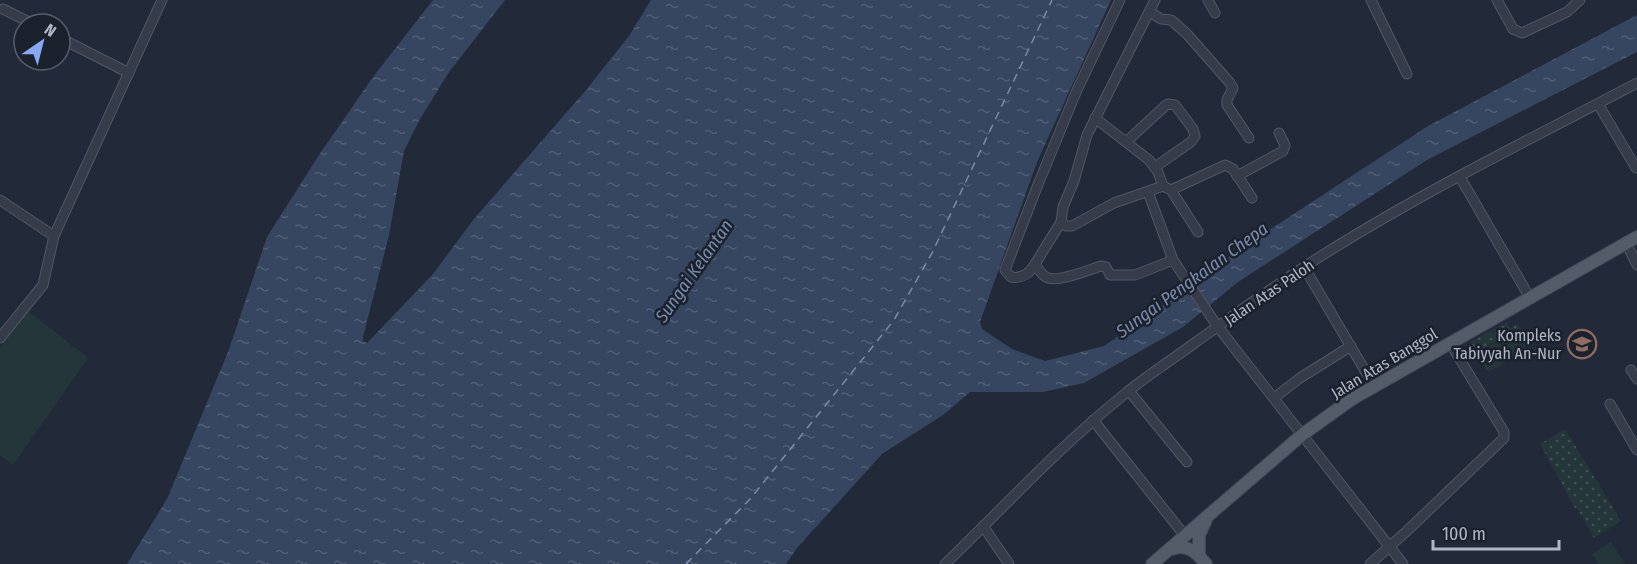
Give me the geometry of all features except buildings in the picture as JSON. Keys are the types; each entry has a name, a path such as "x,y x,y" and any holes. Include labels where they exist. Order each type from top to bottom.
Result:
{"main road":[{"name":"Jalan Atas Banggol","path":"1152,564 1303,434 1374,386 1632,240"},
{"path":"1202,559 1199,535 1209,517"},
{"path":"1171,549 1182,546 1202,559"}],"street":[{"path":"0,338 43,285 54,236 162,0"},
{"path":"1120,0 1077,90 1037,187 1005,270 1011,277 1021,277 1032,269 1061,222 1063,207 1074,181 1087,135 1155,0"},
{"path":"1208,0 1215,14"},
{"path":"1371,0 1407,74"},
{"path":"1497,0 1513,29 1522,33 1567,12 1580,0"},
{"path":"3,9 12,14"},
{"path":"1150,12 1161,19 1171,20 1187,34 1230,83 1233,88 1227,105 1249,138"},
{"path":"72,44 129,73"},
{"name":"Jalan Atas Paloh","path":"945,564 1069,441 1129,390 1304,267 1460,177 1637,83"},
{"path":"1598,104 1636,168"},
{"path":"1126,142 1165,106 1175,105 1193,129 1195,136 1191,142 1155,167"},
{"path":"1095,118 1155,167 1198,232"},
{"path":"1237,176 1283,151 1285,145 1279,133"},
{"path":"1061,222 1066,226 1072,225 1114,203 1167,188 1224,165 1230,167 1252,198"},
{"path":"1460,177 1530,298"},
{"path":"1148,192 1176,264 1218,327 1403,564"},
{"path":"0,200 54,236"},
{"path":"1632,240 1637,265"},
{"path":"1035,264 1045,277 1050,279 1101,267 1106,267 1110,275 1135,275 1176,264"},
{"path":"1304,267 1374,386"},
{"path":"1370,564 1504,438 1504,432 1450,343"},
{"path":"1274,398 1300,378 1351,346"},
{"path":"1631,370 1637,380"},
{"path":"1129,390 1187,462"},
{"path":"1610,404 1637,450"},
{"path":"1093,420 1185,536"},
{"path":"983,526 1009,564"}],"shaded area":[{"path":"28,311 88,358 13,465 0,455 0,347"},
{"path":"1507,322 1510,328 1518,324 1531,347 1528,349 1517,330 1483,349 1494,369 1488,372 1470,342"},
{"path":"1517,330 1528,349 1494,369 1483,350"},
{"path":"1565,429 1621,521 1594,538 1540,444"},
{"path":"1611,542 1625,564 1599,564 1592,554"}],"water":[{"name":"Sungai Kelantan","path":"433,0 505,0 449,72 420,119 404,151 389,235 363,337 363,341 367,343 433,274 474,219 586,90 629,36 651,0 1111,0 1037,162 980,322 982,329 1012,349 1045,361 1104,346 1234,253 1428,126 1637,15 1637,52 1427,160 1238,282 1183,327 1084,383 1043,392 970,392 943,415 882,454 797,548 786,564 127,564 167,499 228,352 267,237 319,155 373,77"}],"ferry route":[{"path":"686,564 751,498 894,320 932,253 1052,0"}],"place":[{"name":"Kompleks Tabiyyah An-Nur","path":"1582,344"}],"water label":[{"name":"Sungai Pengkalan Chepa","path":"1192,280"}]}
